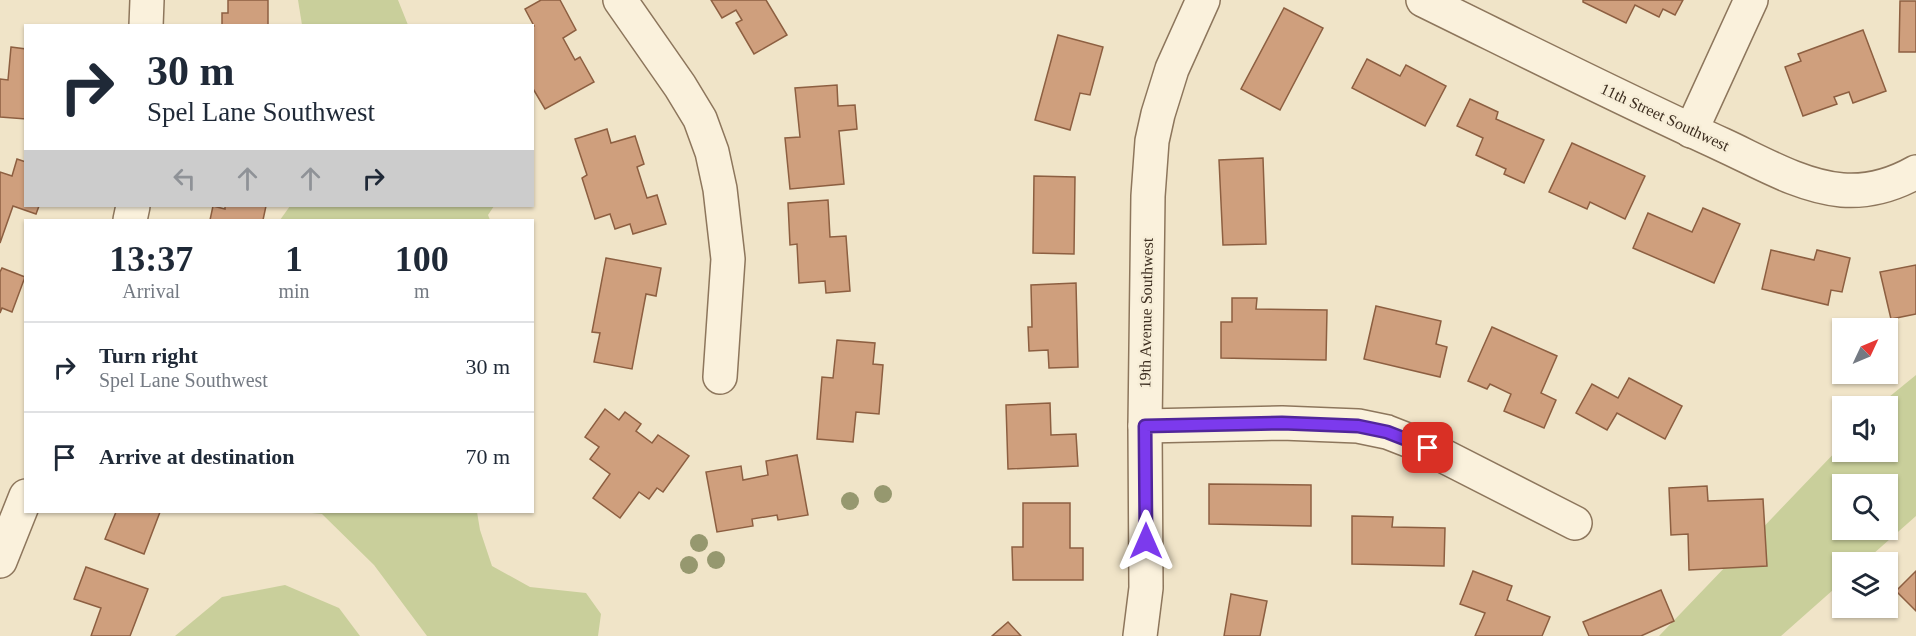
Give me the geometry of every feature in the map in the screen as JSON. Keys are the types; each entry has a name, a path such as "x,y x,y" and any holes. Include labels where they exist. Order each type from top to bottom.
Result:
{"street":[{"path":"146,24 147,0"},
{"path":"620,0 685,94 700,119 712,152 720,189 728,259 720,377"},
{"name":"19th Avenue Southwest","path":"1140,636 1146,588 1145,426 1148,196 1152,141 1158,114 1173,69 1203,0"},
{"name":"11th Street Southwest","path":"1423,0 1691,131 1810,183 1840,190 1864,190 1891,184 1916,172"},
{"path":"1691,131 1751,0"},
{"path":"1145,426 1282,423 1358,426 1387,432 1428,448 1575,523"},
{"path":"0,561 24,501"}],"green space":[{"path":"298,0 398,0 408,24 302,24"},
{"path":"289,207 493,207 488,215 490,219 281,219"},
{"path":"1916,375 1916,516 1898,532 1898,474 1832,474 1832,540 1889,540 1875,552 1832,552 1832,591 1781,636 1659,636 1832,455 1832,462 1898,462 1898,396 1890,396"},
{"path":"312,513 477,513 480,530 492,566 530,587 586,593 601,614 598,636 427,636 374,565 322,514"},
{"path":"285,585 339,608 360,636 175,636 222,597"}],"building":[{"path":"228,0 268,0 268,24 222,24 222,13 228,13"},
{"path":"541,0 560,0 576,30 563,38 575,60 580,57 594,82 545,109 534,90 534,24 525,9"},
{"path":"711,0 766,0 787,35 754,54 736,23 742,20 736,10 722,18"},
{"path":"1583,0 1683,0 1675,15 1663,9 1659,17 1635,5 1626,23"},
{"path":"1900,1 1916,1 1916,52 1899,52"},
{"path":"1284,8 1323,28 1280,110 1241,89"},
{"path":"1863,30 1886,91 1853,103 1849,92 1834,97 1837,104 1803,116 1785,67 1801,61 1798,54"},
{"path":"1058,35 1103,47 1090,95 1080,93 1070,130 1035,120"},
{"path":"11,47 24,49 24,119 0,117 0,79 8,80"},
{"path":"1367,59 1400,76 1406,65 1446,86 1425,126 1352,88"},
{"path":"837,85 838,106 855,105 857,129 839,131 844,184 790,189 785,138 800,137 795,88"},
{"path":"1470,99 1498,112 1496,119 1544,140 1524,183 1504,174 1506,169 1476,155 1483,138 1457,126"},
{"path":"607,129 611,143 635,136 644,164 637,167 647,198 657,195 666,224 633,234 630,224 615,229 610,214 595,219 582,178 587,175 575,139"},
{"path":"1572,143 1645,176 1625,219 1590,202 1587,209 1549,192"},
{"path":"1263,158 1266,244 1223,245 1219,160"},
{"path":"17,159 24,161 24,207 39,207 36,214 13,206 0,243 0,172 12,176"},
{"path":"1034,176 1075,177 1074,254 1033,253"},
{"path":"828,200 830,237 846,236 850,291 826,293 825,281 799,283 797,244 790,245 788,203"},
{"path":"213,207 225,209 225,207 266,207 263,219 210,219"},
{"path":"1703,208 1740,224 1714,283 1633,248 1648,213 1692,232"},
{"path":"1771,250 1814,260 1817,250 1850,258 1842,292 1831,290 1828,305 1762,289"},
{"path":"606,258 661,268 656,296 646,294 632,369 594,362 600,333 592,332"},
{"path":"1916,265 1916,314 1891,318 1880,272"},
{"path":"2,268 24,277 12,312 2,308 0,313 0,272"},
{"path":"1076,283 1078,367 1049,368 1048,350 1029,351 1028,327 1032,327 1031,285"},
{"path":"1232,298 1257,298 1256,309 1327,310 1326,360 1221,358 1221,322 1232,322"},
{"path":"1376,306 1441,321 1436,344 1447,347 1440,377 1364,359"},
{"path":"1492,327 1557,356 1541,393 1556,400 1544,428 1504,411 1511,394 1490,384 1487,389 1468,381"},
{"path":"837,340 875,343 873,364 883,365 879,414 856,412 853,442 817,439 822,377 833,378"},
{"path":"1629,378 1682,406 1665,439 1617,413 1607,430 1576,413 1592,384 1618,398"},
{"path":"1050,403 1051,435 1076,434 1078,466 1008,469 1006,405"},
{"path":"605,409 619,420 625,412 641,424 636,431 652,443 658,435 689,456 663,492 657,488 649,499 639,492 620,518 593,498 610,474 590,459 599,447 585,437"},
{"path":"797,455 808,515 778,520 777,515 752,519 753,526 717,532 706,472 741,466 743,480 768,475 766,461"},
{"path":"1209,484 1311,485 1311,526 1209,524"},
{"path":"1707,486 1708,501 1763,499 1767,566 1689,570 1688,534 1671,535 1669,488"},
{"path":"1023,503 1070,503 1070,548 1083,548 1083,580 1013,580 1012,547 1023,547"},
{"path":"116,513 160,513 144,554 105,539"},
{"path":"1352,516 1393,517 1392,527 1445,528 1444,566 1352,564"},
{"path":"86,567 148,589 130,636 91,636 101,608 74,599"},
{"path":"1473,571 1512,586 1507,600 1550,617 1542,636 1475,636 1485,613 1460,604"},
{"path":"1916,571 1916,611 1898,593 1898,589"},
{"path":"1661,590 1674,621 1641,636 1589,636 1583,622"},
{"path":"1231,594 1267,601 1260,636 1224,636"},
{"path":"1008,622 1021,636 992,636"}],"route":[{"path":"1146,541 1145,426 1333,424 1387,432 1428,448"}]}
